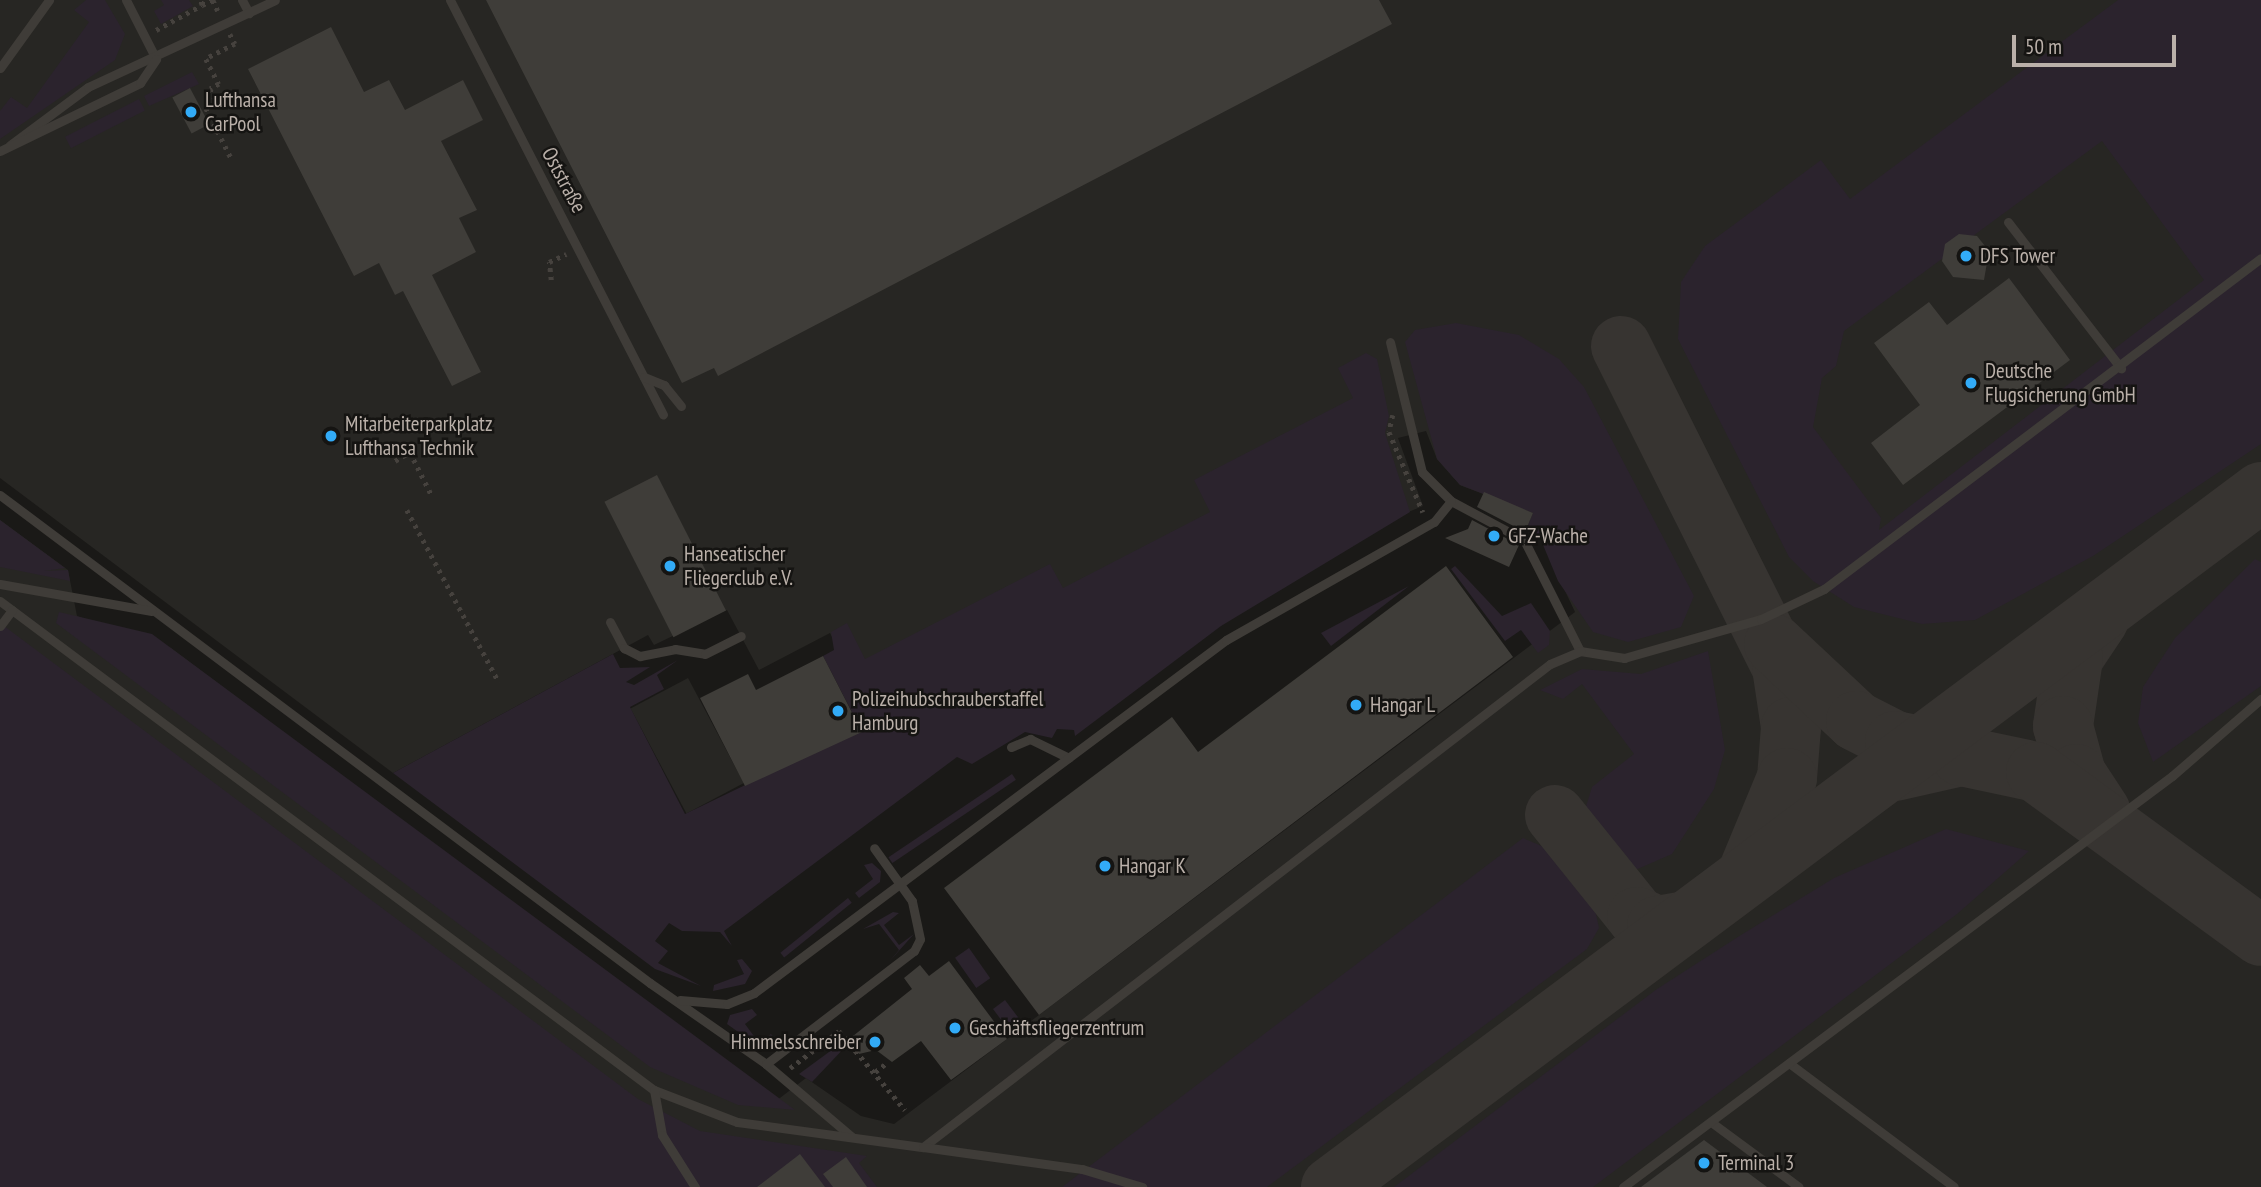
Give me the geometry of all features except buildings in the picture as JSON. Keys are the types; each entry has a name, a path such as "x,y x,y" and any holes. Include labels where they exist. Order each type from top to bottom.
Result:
{"lane":[{"path":"0,68 50,0"},
{"path":"126,0 156,59"},
{"path":"242,0 249,13"},
{"name":"Oststraße","path":"450,0 663,415"},
{"path":"10,145 88,87 156,59 249,13 257,4 271,1"},
{"path":"0,151 140,83 156,59"},
{"path":"2008,222 2121,368"},
{"path":"923,1147 1550,664 1580,651 1625,658 1651,655 1761,619 1824,589 2121,368 2261,258"},
{"path":"1390,342 1422,472 1451,501 1524,540 1580,651"},
{"path":"644,377 664,385 681,406"},
{"path":"0,495 675,999 781,1075 854,1139"},
{"path":"675,999 712,1005 754,993 1226,640 1434,522 1451,501"},
{"path":"0,584 154,611"},
{"path":"0,601 654,1090 737,1122 1082,1168 1142,1187"},
{"path":"0,626 12,610"},
{"path":"610,622 624,649 640,656 675,649 705,654 741,636"},
{"path":"1623,1187 2172,776 2261,699"},
{"path":"1011,747 1030,738 1069,758"},
{"path":"766,1064 914,951 921,925 901,884 874,848"},
{"path":"1788,1063 1954,1187"},
{"path":"654,1090 662,1135 695,1187"},
{"path":"1711,1122 1799,1187"}],"path":[{"path":"145,36 202,5 200,0"},
{"path":"232,160 206,108 217,102 210,89 219,85 206,59 235,44"},
{"path":"551,280 549,262 579,247"},
{"path":"395,461 410,452 432,496"},
{"path":"407,510 499,682"},
{"path":"781,1075 839,1031 905,1110"},
{"path":"875,1072 888,1062"}],"shaded area":[{"path":"0,0 2261,0 2261,1187 0,1187 0,520 68,570 77,616 171,648 776,1101 806,1078 861,1116 894,1124 1575,612 1541,540 1527,527 1533,513 1460,485 1437,459 1426,431 1398,438 1423,506 879,729 830,633 759,670 727,610 654,645 648,635 393,773 0,478"},
{"path":"86,0 105,0 125,34 115,60 0,139 0,111 11,97 27,108 89,22 74,10"},
{"path":"161,0 189,0 193,6 161,24 154,11 164,5"},
{"path":"2118,0 2261,0 2261,444 2093,556 1975,620 1922,624 1854,607 1813,581 1789,557 1678,339 1681,282 1705,246 1821,160 1850,199","holes":["2102,141 2204,280 1879,530 1881,518 1813,427 1822,378 1836,366 1844,331"]},
{"path":"192,72 199,84 149,106 144,96"},
{"path":"139,99 145,111 71,148 65,137"},
{"path":"1456,323 1519,335 1559,359 1584,387 1694,596 1681,627 1628,642 1593,632 1558,581 1541,540 1527,527 1533,513 1460,485 1437,459 1405,342 1415,330"},
{"path":"1366,353 1377,359 1389,416 1385,433 1410,512 1221,626 1075,736 1074,730 1057,729 1052,738 1025,732 972,764 957,757 724,931 732,946 720,932 682,931 669,923 655,941 668,951 658,963 701,986 655,969 393,773 613,654 620,668 650,667 626,682 634,685 678,660 657,675 664,689 630,707 685,814 870,725 863,713 854,716 823,656 834,650 831,632 847,623 865,659 1050,564 1063,588 1210,512 1194,480 1353,398 1338,368"},
{"path":"0,520 65,568 44,571 68,570 70,581 0,567"},
{"path":"2255,559 2261,562 2261,686 2153,762 2138,723 2143,687 2175,638"},
{"path":"1455,566 1502,616 1531,603 1550,631 1549,645 1538,653 1521,630 1505,641 1451,569"},
{"path":"1409,586 1331,646 1321,633"},
{"path":"59,612 152,634 795,1110 738,1105 650,1067 56,623"},
{"path":"0,623 638,1099 700,1131 867,1156 859,1163 877,1187 0,1187"},
{"path":"1708,651 1725,750 1714,789 1672,854 1633,871 1584,813 1592,787 1634,754 1582,684 1563,699 1540,690 1582,669 1641,674"},
{"path":"688,678 744,783 686,814 631,709"},
{"path":"1012,774 1016,780 892,863 888,857"},
{"path":"1946,829 2029,851 1957,914 1593,1187 1394,1187 1657,989 1834,878"},
{"path":"1523,838 1551,850 1594,905 1599,928 1587,949 1267,1187 1062,1187"},
{"path":"872,863 881,871 880,882 859,898 855,893 873,879 864,865"},
{"path":"848,898 852,903 784,957 780,953"},
{"path":"893,912 899,913 884,925 899,945 914,934 888,963 899,950 879,924 863,929"},
{"path":"969,948 990,978 976,988 955,958"},
{"path":"742,959 752,971 745,984 713,991 714,985 744,974 737,960"},
{"path":"1005,1000 1023,1024 1011,1033 993,1009"},
{"path":"752,1009 757,1015 745,1024 759,1043 771,1034 780,1045 762,1049 727,1024 730,1015"},
{"path":"844,1041 847,1045 812,1082 799,1074"}],"taxiway":[{"path":"1621,346 1782,667 1791,727 1787,778 1748,872"},
{"path":"1331,1187 2261,492"},
{"path":"2099,619 2073,658 2063,726 2076,774 2101,812"},
{"path":"1774,644 1856,721 1895,741 1949,752"},
{"path":"1895,771 1961,756 2036,772 2261,936"},
{"path":"1555,815 1637,917 1657,926 1686,921"}],"place":[{"name":"Lufthansa CarPool","path":"191,112"},
{"name":"DFS Tower","path":"1966,256"},
{"name":"Deutsche Flugsicherung GmbH","path":"1971,383"},
{"name":"Mitarbeiterparkplatz Lufthansa Technik","path":"331,436"},
{"name":"GFZ-Wache","path":"1494,536"},
{"name":"Hanseatischer Fliegerclub e.V.","path":"670,566"},
{"name":"Hangar L","path":"1356,705"},
{"name":"Polizeihubschrauberstaffel Hamburg","path":"838,711"},
{"name":"Hangar K","path":"1105,866"},
{"name":"Geschäftsfliegerzentrum","path":"955,1028"},
{"name":"Himmelsschreiber","path":"875,1042"},
{"name":"Terminal 3","path":"1704,1163"}]}
